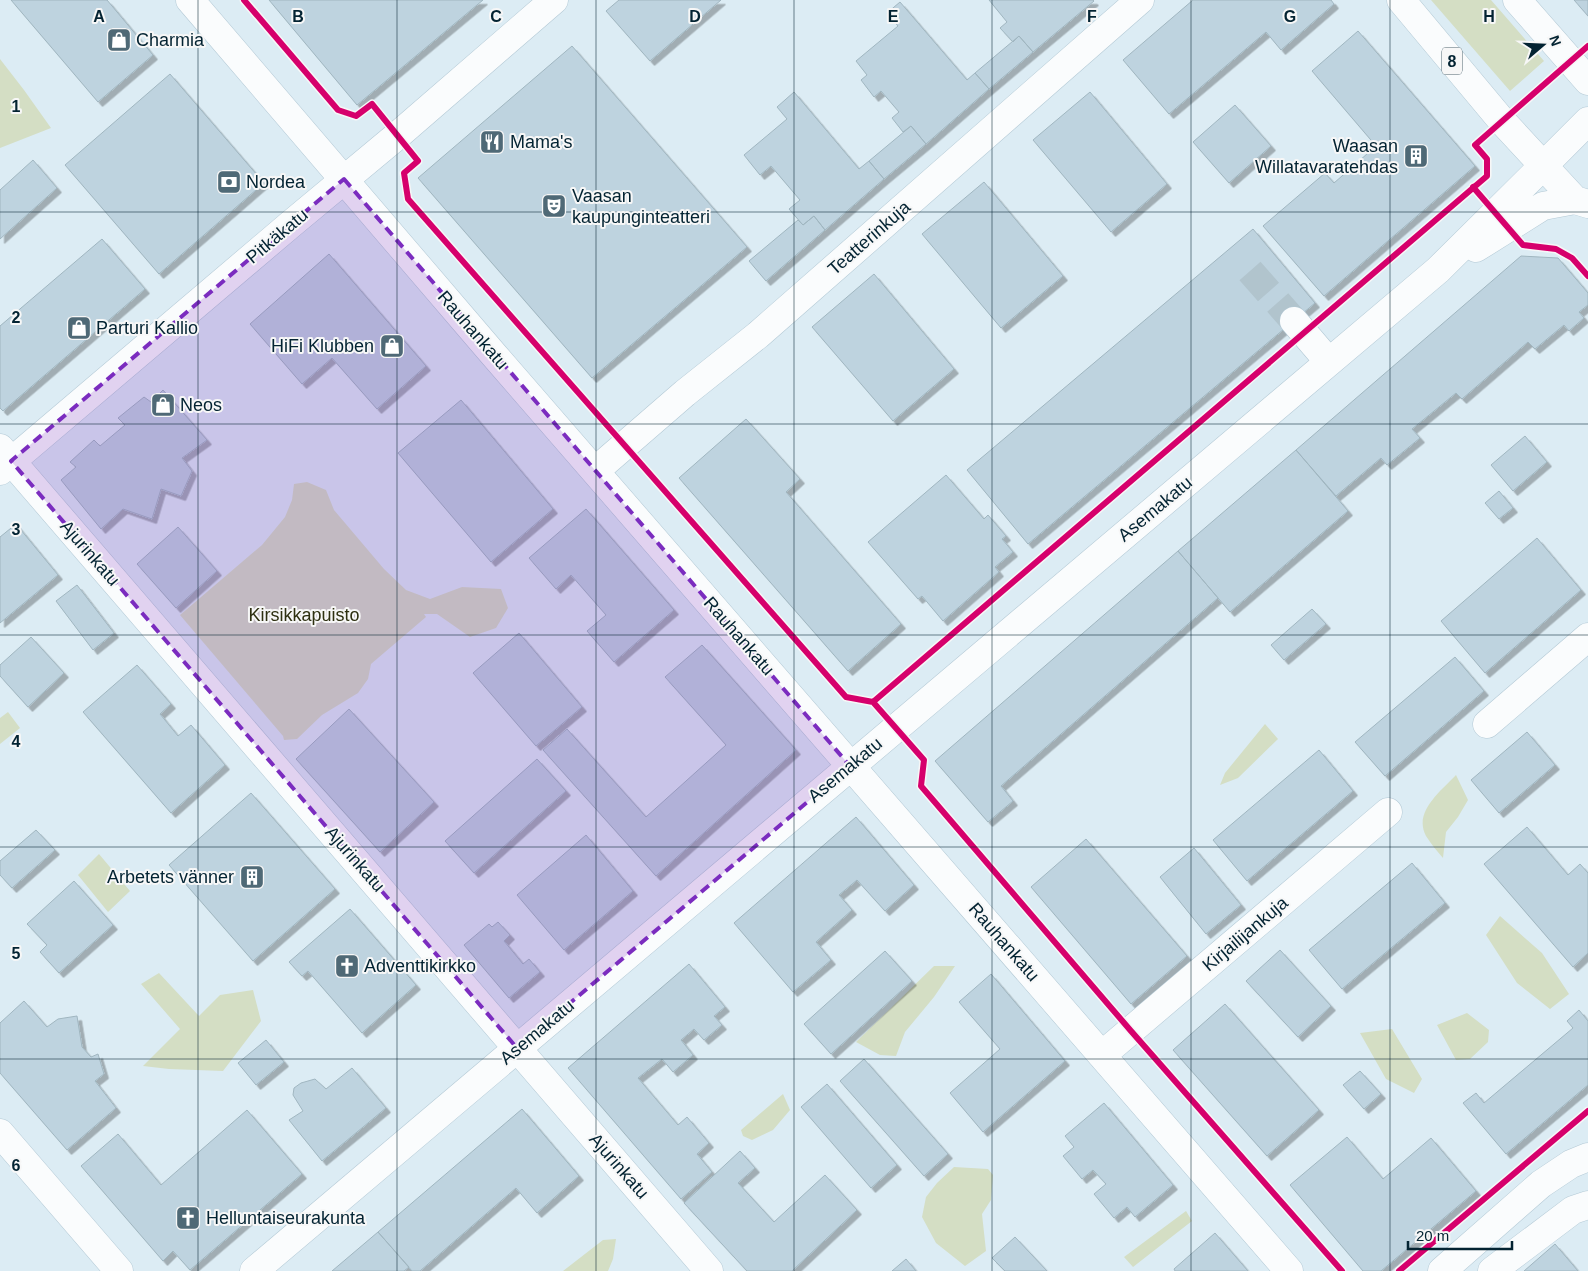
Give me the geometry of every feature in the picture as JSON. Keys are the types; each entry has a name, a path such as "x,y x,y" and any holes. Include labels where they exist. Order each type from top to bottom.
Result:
{"street":[{"name":"Rauhankatu","path":"190,0 850,766 1289,1271"},
{"name":"Pitkäkatu","path":"4,460 398,135 554,0"},
{"name":"Teatterinkuja","path":"595,471 685,393 765,328 1140,0"},
{"name":"8","path":"1401,0 1502,121 1584,209"},
{"path":"1517,0 1588,81"},
{"name":"Asemakatu","path":"254,1271 1438,270 1588,121"},
{"name":"Asemakatu","path":"1438,270 1543,206 1584,209"},
{"path":"1294,321 1329,362"},
{"name":"Ajurinkatu","path":"4,460 518,1048 709,1271"},
{"path":"1487,724 1588,637"},
{"name":"Kirjailijankuja","path":"1102,1056 1388,812"},
{"path":"0,1133 119,1271"},
{"path":"1442,1271 1541,1184 1571,1164 1588,1157"},
{"path":"1492,1271 1573,1210 1588,1206"}],"highlighted area":[{"path":"344,179 850,766 517,1048 11,461"}],"green space":[{"path":"1431,0 1491,0 1544,61 1510,91"},
{"path":"0,59 51,128 0,148"},
{"name":"Kirsikkapuisto","path":"307,482 326,490 334,510 384,569 406,590 430,599 462,587 501,589 508,608 496,628 470,637 437,614 424,614 426,617 371,664 368,679 358,693 322,715 297,739 284,740 283,736 180,615 262,545 285,517 292,500 294,484"},
{"path":"8,712 20,728 0,744 0,718"},
{"path":"1265,724 1278,739 1238,778 1220,785 1225,773"},
{"path":"1456,775 1468,800 1446,832 1443,858 1426,836 1423,819 1430,802"},
{"path":"99,854 130,891 108,912 78,875"},
{"path":"1500,916 1542,953 1569,994 1550,1009 1517,983 1486,935"},
{"path":"934,966 955,966 934,997 905,1032 896,1056 880,1055 856,1042"},
{"path":"159,973 199,1016 220,995 253,990 261,1021 223,1071 143,1066 180,1029 141,984"},
{"path":"1467,1013 1489,1030 1488,1042 1470,1059 1456,1060 1437,1025"},
{"path":"1392,1029 1422,1079 1414,1093 1386,1079 1360,1033"},
{"path":"783,1094 790,1110 773,1130 752,1140 743,1136 741,1130"},
{"path":"954,1167 988,1169 993,1175 991,1200 982,1214 986,1251 965,1266 936,1243 922,1217 926,1197 937,1183"},
{"path":"1186,1211 1192,1221 1133,1267 1124,1257"},
{"path":"616,1239 613,1259 608,1271 563,1271 603,1240"}],"building":[{"path":"11,0 107,0 153,55 98,102"},
{"path":"269,0 483,0 357,105"},
{"path":"619,0 721,0 650,61 606,11"},
{"path":"989,0 1094,1 1033,52 1019,36 1013,42 1000,28 1007,22"},
{"path":"1193,0 1331,0 1334,4 1281,50 1266,32 1169,114 1123,60"},
{"path":"1574,0 1588,0 1588,16"},
{"path":"900,2 967,80 975,73 989,89 926,144 911,126 903,132 892,118 899,112 881,91 874,97 861,80 867,75 856,61 898,26 887,13"},
{"name":"Waasan Willatavaratehdas","path":"1358,31 1475,166 1324,296 1263,226 1325,173 1334,183 1376,146 1312,71"},
{"path":"1019,36 1033,52 989,89 975,73"},
{"path":"572,46 747,247 592,378 418,178"},
{"path":"170,74 264,183 159,274 65,165"},
{"path":"794,92 859,169 869,161 884,179 825,230 814,216 803,225 789,209 800,200 771,166 760,175 744,155 787,119 777,107"},
{"path":"1090,92 1167,184 1111,232 1033,140"},
{"path":"1235,105 1271,146 1229,183 1193,142"},
{"path":"911,126 926,144 884,179 869,161"},
{"path":"33,160 57,188 0,239 0,190"},
{"path":"984,182 1063,276 1001,328 922,234"},
{"path":"814,216 825,230 766,281 749,261 798,220 803,225"},
{"path":"1253,229 1315,303 1028,544 967,470"},
{"path":"102,239 145,289 3,411 0,408 0,326"},
{"path":"329,254 426,366 377,409 332,358 302,384 250,324"},
{"path":"1521,256 1558,258 1588,293 1588,305 1579,312 1584,318 1569,331 1564,325 1535,349 1528,342 1462,399 1456,393 1412,429 1420,438 1387,465 1381,458 1336,496 1296,450"},
{"path":"874,274 954,369 893,421 812,327"},
{"path":"163,390 207,440 182,458 192,471 181,496 161,489 152,519 123,509 101,529 61,480 76,467 70,462 94,440 100,446 125,425 118,418 144,397 151,402"},
{"path":"461,400 553,509 491,562 398,453"},
{"path":"746,419 800,479 786,492 901,624 848,671 679,478"},
{"path":"1525,436 1547,462 1513,491 1491,465"},
{"path":"1296,450 1348,511 1230,612 1178,551"},
{"path":"946,475 984,519 988,515 1006,536 1002,539 1013,552 995,567 999,572 943,621 922,596 918,599 868,542"},
{"path":"1499,491 1513,508 1499,519 1485,503"},
{"path":"586,509 674,610 614,662 587,631 606,615 571,575 556,589 529,558"},
{"path":"16,524 58,575 0,623 0,537"},
{"path":"178,527 217,571 176,608 137,564"},
{"path":"1537,538 1581,590 1485,673 1441,621"},
{"path":"1178,551 1218,598 1001,786 1013,801 988,822 935,761"},
{"path":"77,585 114,633 93,650 56,601"},
{"path":"1312,609 1326,624 1284,660 1271,645"},
{"path":"519,633 582,707 536,746 473,673"},
{"path":"31,637 64,673 28,707 0,676 0,665"},
{"path":"702,645 796,750 656,876 543,750 567,729 646,817 726,745 665,677"},
{"path":"1455,657 1484,691 1385,776 1355,742"},
{"path":"137,665 171,704 160,714 178,736 191,725 225,765 171,813 83,712"},
{"path":"349,709 434,802 380,852 296,759"},
{"path":"1527,732 1555,765 1499,813 1471,780"},
{"path":"1319,750 1353,791 1247,881 1213,840"},
{"path":"537,759 566,791 474,873 445,841"},
{"name":"Arbetets vänner","path":"251,793 335,889 253,961 169,865"},
{"path":"856,817 914,885 885,911 857,880 839,895 852,910 816,942 831,960 793,992 734,923"},
{"path":"1527,827 1568,875 1580,864 1588,873 1588,953 1573,967 1484,864"},
{"path":"36,830 55,850 12,888 0,875 0,861"},
{"path":"586,835 633,891 564,950 517,895"},
{"path":"1086,839 1187,956 1131,1004 1031,887"},
{"path":"1194,848 1241,905 1206,934 1160,877"},
{"path":"1412,863 1445,903 1342,989 1309,950"},
{"path":"74,881 113,925 59,973 40,952 47,945 27,924"},
{"name":"Adventtikirkko","path":"350,909 416,985 362,1033 308,971 302,976 289,962"},
{"path":"498,922 510,935 504,941 523,964 529,959 540,972 509,998 464,945 489,924 492,927"},
{"path":"1280,950 1331,1006 1298,1037 1246,981"},
{"path":"885,951 912,981 831,1054 804,1024"},
{"path":"689,964 725,1007 714,1016 722,1025 704,1040 694,1029 681,1040 693,1055 673,1072 662,1059 638,1078 678,1125 687,1117 709,1143 697,1154 712,1172 681,1199 568,1068"},
{"path":"991,974 1065,1061 983,1132 950,1093 1000,1049 959,1002"},
{"path":"24,1001 47,1027 58,1019 77,1016 82,1047 91,1057 98,1054 104,1074 95,1081 116,1108 67,1150 0,1073 0,1023"},
{"path":"1225,1004 1319,1110 1267,1156 1173,1050"},
{"path":"1579,1010 1588,1021 1588,1085 1506,1154 1463,1103 1476,1093 1484,1103 1573,1028 1567,1021"},
{"path":"266,1040 284,1062 256,1085 238,1063"},
{"path":"864,1059 948,1154 924,1176 840,1081"},
{"path":"352,1068 386,1108 322,1161 289,1120 303,1111 293,1095 294,1088 301,1083 315,1079 326,1089"},
{"path":"1360,1071 1381,1094 1364,1109 1343,1085"},
{"path":"827,1084 897,1165 871,1188 801,1107"},
{"path":"1104,1103 1173,1185 1135,1217 1127,1207 1114,1218 1094,1194 1106,1184 1093,1170 1082,1179 1063,1156 1074,1147 1065,1136"},
{"path":"522,1109 579,1176 537,1213 516,1188 420,1271 412,1271 378,1232"},
{"name":"Helluntaiseurakunta","path":"247,1110 302,1174 190,1270 173,1251 163,1261 81,1166 118,1134 161,1185"},
{"path":"1347,1137 1383,1179 1431,1138 1476,1191 1381,1271 1363,1271 1290,1185"},
{"path":"740,1151 755,1168 738,1183 774,1222 825,1175 857,1210 792,1271 747,1271 684,1203"},
{"path":"378,1232 409,1267 404,1271 332,1271"},
{"path":"1215,1233 1248,1271 1175,1271 1174,1269"},
{"path":"1015,1237 1047,1271 1005,1271 992,1258"},
{"path":"1555,1244 1578,1271 1524,1271"},
{"path":"906,1259 916,1271 892,1271"}],"tunnel":[{"path":"1250,271 1294,321"}],"cycle path":[{"path":"244,0 338,110 356,116 372,104 418,161 404,173 408,199 846,697 873,702 924,760 921,786 1131,1031 1342,1271"},
{"path":"873,702 1487,176 1487,159 1475,145 1588,46"},
{"path":"1473,187 1523,245 1556,249 1572,258 1588,276"},
{"path":"1399,1271 1588,1111"}],"place":[{"name":"Charmia","path":"119,40"},
{"name":"Mama's","path":"492,142"},
{"name":"Waasan Willatavaratehdas","path":"1416,156"},
{"name":"Nordea","path":"229,182"},
{"name":"Vaasan kaupunginteatteri","path":"554,206"},
{"name":"Parturi Kallio","path":"79,328"},
{"name":"HiFi Klubben","path":"392,346"},
{"name":"Neos","path":"163,405"},
{"name":"Arbetets vänner","path":"252,877"},
{"name":"Adventtikirkko","path":"347,966"},
{"name":"Helluntaiseurakunta","path":"188,1218"}]}
